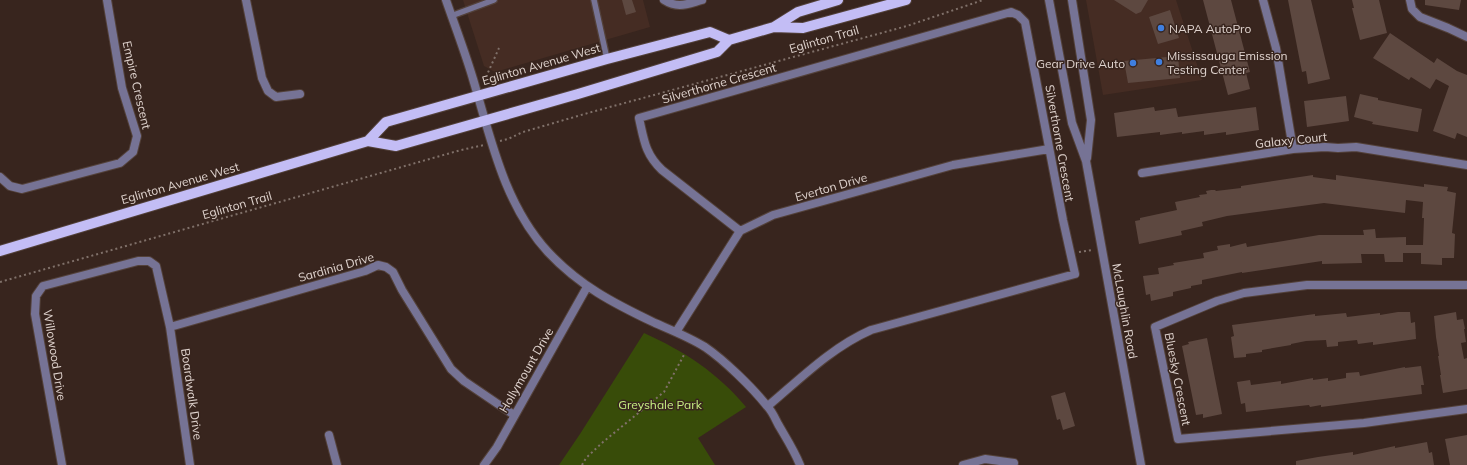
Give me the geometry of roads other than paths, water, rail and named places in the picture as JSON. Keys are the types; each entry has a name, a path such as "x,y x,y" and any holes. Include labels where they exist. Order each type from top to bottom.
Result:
{"main road":[{"name":"Eglinton Avenue West","path":"0,251 368,141 396,146 578,94 717,52 729,40 774,27 798,12 838,0"},
{"name":"Eglinton Avenue West","path":"774,27 803,28 906,0"},
{"name":"Eglinton Avenue West","path":"368,141 386,122 478,95 710,32 729,40"}],"street":[{"name":"Empire Crescent","path":"0,177 10,186 22,189 120,162 132,152 136,136 122,88 107,0"},
{"path":"246,0 262,78 268,91 276,98 300,94"},
{"path":"446,0 467,57 494,151 508,190 530,230 547,251 574,277 587,287 620,306 705,347 731,368 768,406 795,452 800,465"},
{"path":"664,0 679,6 702,0"},
{"name":"McLaughlin Road","path":"1049,0 1072,123 1086,161 1141,465"},
{"name":"McLaughlin Road","path":"1072,0 1090,120 1086,161"},
{"path":"1263,0 1276,48 1293,149"},
{"path":"1410,0 1412,9 1420,17 1467,37"},
{"name":"Silverthorne Crescent","path":"740,231 662,170 654,162 648,152 639,118 1011,12 1018,15 1025,22 1028,30 1049,150 1075,274 871,330 854,337 840,346 768,406"},
{"name":"Galaxy Court","path":"1142,173 1293,149 1325,147 1356,147 1467,165"},
{"name":"Everton Drive","path":"740,231 773,215 953,165 1049,150"},
{"path":"676,332 740,231"},
{"name":"Willowood Drive","path":"62,465 35,314 36,296 43,286 138,261 149,261 156,266 170,327"},
{"name":"Sardinia Drive","path":"170,327 365,271 378,265 386,267 393,272 402,290 451,370 464,381 514,415"},
{"name":"Bluesky Crescent","path":"1467,284 1307,285 1244,293 1217,301 1155,327 1178,440 1364,423 1467,409"},
{"name":"Hollymount Drive","path":"484,465 497,447 587,287"},
{"name":"Boardwalk Drive","path":"170,327 190,465"},
{"path":"329,435 337,465"},
{"path":"963,465 985,459 1014,463"}],"lane":[{"path":"451,16 494,0"},
{"path":"594,0 607,59"}],"place":[{"name":"NAPA AutoPro","path":"1161,28"},
{"name":"Mississauga Emission Testing Center","path":"1159,62"},
{"name":"Gear Drive Auto","path":"1133,63"}],"park label":[{"name":"Greyshale Park","path":"660,404"}]}
